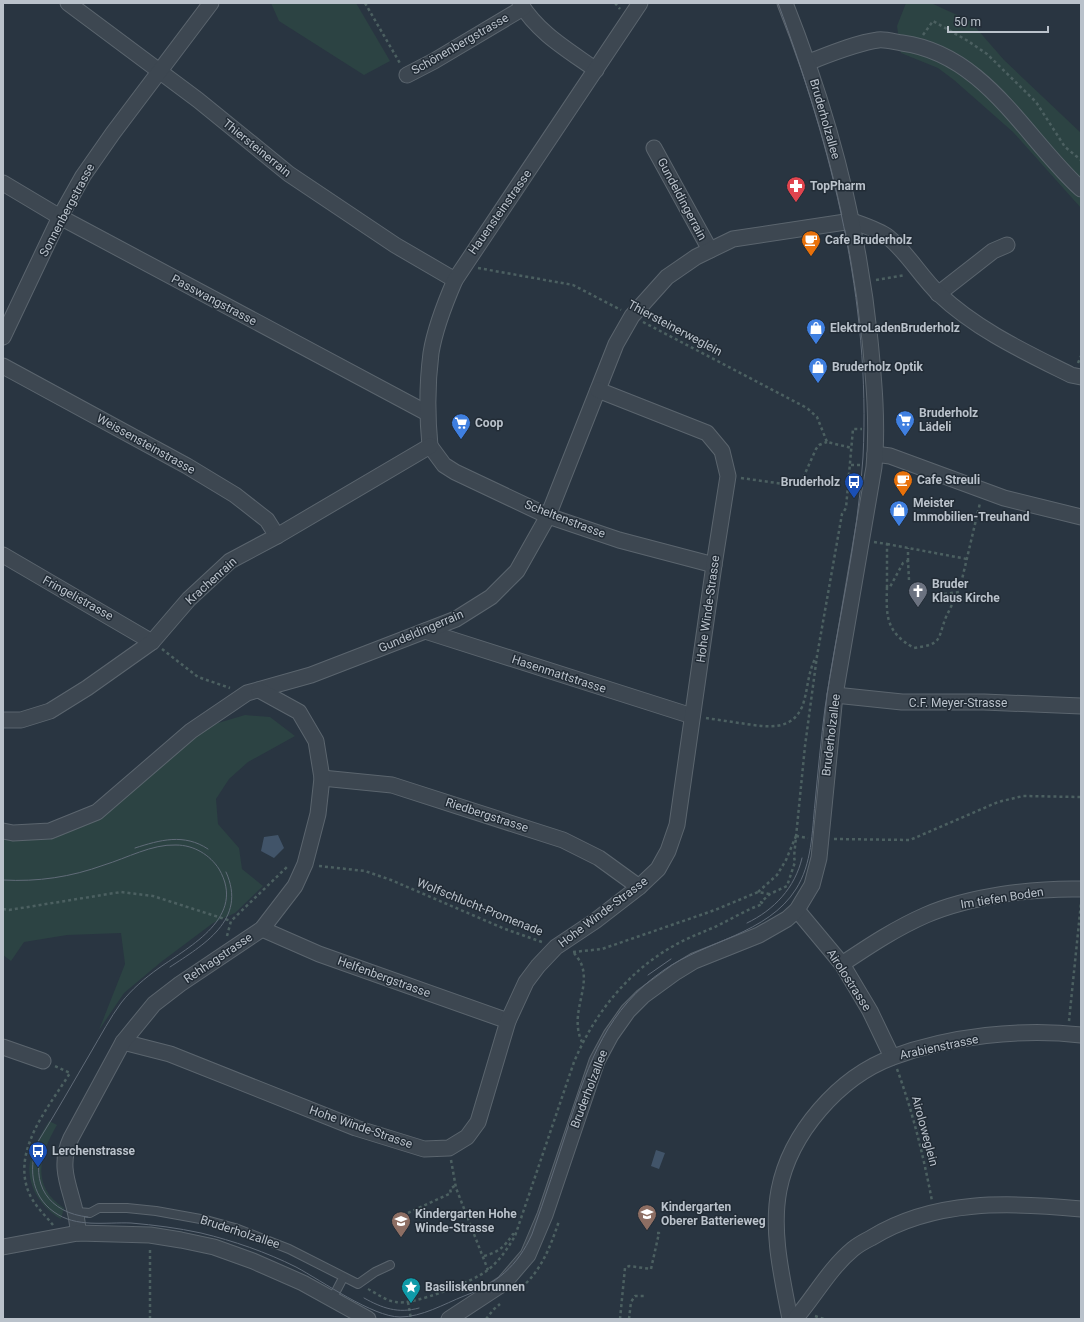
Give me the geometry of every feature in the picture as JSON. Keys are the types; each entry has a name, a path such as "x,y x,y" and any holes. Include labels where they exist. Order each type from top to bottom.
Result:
{"street":[{"name":"Thiersteinerrain","path":"68,3 159,73 198,100 289,174 395,245 455,280"},
{"name":"Sonnenbergstrasse","path":"3,336 60,217 83,176 113,133 211,3"},
{"name":"Hauensteinstrasse","path":"430,446 427,413 431,352 445,303 455,280 466,261 640,3"},
{"name":"Bruderholzallee","path":"449,1319 504,1283 528,1254 545,1215 597,1061 611,1035 628,1011 643,996 694,961 759,935 787,919 797,910 812,885 819,858 828,749 835,695 868,541 875,454 873,367 865,288 852,221 828,125 809,62 785,3"},
{"name":"Schönenbergstrasse","path":"407,74 440,58 521,6"},
{"path":"521,6 533,22 548,37 596,70"},
{"path":"809,62 834,52 879,40 916,45 942,56 970,72 992,91 1081,189"},
{"name":"Gundeldingerrain","path":"654,148 710,250"},
{"name":"Passwangstrasse","path":"3,183 60,217 427,413"},
{"path":"852,221 888,236 938,294 966,317 1010,345 1071,375 1081,377"},
{"name":"Gundeldingerrain","path":"3,831 13,833 50,831 97,812 191,731 253,692 311,675 456,619 491,597 517,571 548,516 616,344 632,316 667,277 696,257 733,239 852,221"},
{"path":"938,294 993,251 1007,245"},
{"name":"Weissensteinstrasse","path":"3,366 187,466 235,495 267,520 277,536"},
{"name":"Hohe Winde-Strasse","path":"123,1042 170,1054 356,1128 424,1149 449,1148 467,1137 478,1122 508,1021 526,982 538,966 556,948 639,888 658,869 668,851 677,825 728,476 722,451 707,433 598,390"},
{"name":"Krachenrain","path":"3,720 21,720 50,711 87,688 152,642 189,599 230,561 277,536 430,446"},
{"name":"Scheltenstrasse","path":"430,446 444,464 455,472 548,516 619,540 714,565"},
{"path":"875,454 890,456 1004,498 1081,518"},
{"name":"Fringelistrasse","path":"3,555 152,642"},
{"name":"Hasenmattstrasse","path":"425,631 692,716"},
{"name":"Rehhagstrasse","path":"70,1234 77,1212 66,1178 65,1153 71,1138 123,1042 154,1004 180,984 262,929 295,886 305,864 318,814 322,778 316,741 300,712 253,692"},
{"name":"C.F. Meyer-Strasse","path":"835,695 902,702 984,702 1081,706"},
{"name":"Riedbergstrasse","path":"322,778 392,785 563,840 599,858 639,888"},
{"name":"Im tiefen Boden","path":"842,964 894,930 927,914 964,902 1007,895 1081,889"},
{"name":"Airolostrasse","path":"797,910 842,964 870,1011 892,1057"},
{"name":"Helfenbergstrasse","path":"262,929 319,954 508,1021"},
{"name":"Arabienstrasse","path":"790,1319 776,1234 779,1190 793,1149 816,1113 840,1088 868,1069 892,1057 945,1043 1012,1033 1074,1035"},
{"path":"3,1047 43,1061"},
{"path":"795,1319 828,1274 854,1248 892,1225 935,1212 978,1206 1035,1205 1081,1209"},
{"name":"Bruderholzallee","path":"4,1245 70,1234 150,1235 214,1247 253,1261 303,1283 368,1319"}],"lane":[{"name":"Bruderholzallee","path":"77,1212 90,1213 99,1208 127,1208 156,1210 206,1220 235,1228 284,1246 358,1284 380,1269 390,1265"},
{"path":"332,1299 344,1278"}],"path":[{"name":"Schönenbergstrasse","path":"365,3 407,74"},
{"path":"916,45 933,21 968,40 987,54 1036,102 1065,146 1081,160"},
{"name":"Thiersteinerweglein","path":"466,261 478,268 573,285 806,408 817,417 827,442"},
{"path":"876,280 920,273"},
{"path":"758,892 770,894 787,886 795,862 794,857 805,746 817,656 842,514 846,508 853,429"},
{"path":"728,476 791,485 798,484 803,478 818,445 827,442 852,448"},
{"path":"887,544 886,611 894,633 914,648 930,645 942,635 946,619 959,592 983,490"},
{"path":"868,541 876,535"},
{"path":"868,541 967,558"},
{"path":"868,541 873,550"},
{"path":"908,548 909,580"},
{"path":"887,587 890,587 903,563 908,561"},
{"path":"944,594 959,592"},
{"path":"152,642 198,677 253,692"},
{"path":"692,716 770,728 788,724 798,715 802,705 807,680 817,656"},
{"path":"828,839 910,840 998,802 1023,796 1081,797"},
{"path":"834,832 834,847"},
{"path":"758,892 777,875 786,860 796,836"},
{"name":"Wolfschlucht-Promenade","path":"3,909 16,909 121,892 153,896 231,921 290,864 305,864 365,871 505,929 574,953 602,949 715,910 758,892"},
{"path":"1074,1035 1081,901"},
{"path":"574,953 582,966 584,975 577,1020 578,1032 582,1042"},
{"name":"Airoloweglein","path":"892,1057 912,1113 924,1155 935,1212"},
{"path":"70,1073 34,1132 25,1160 25,1174 29,1192 36,1205 70,1234"},
{"path":"449,1148 456,1186 484,1256 488,1270"},
{"path":"408,1213 451,1193 450,1189 456,1186"},
{"path":"515,1292 535,1273 546,1256 561,1215"},
{"path":"620,1319 625,1268 629,1266 651,1268 659,1234 657,1233"},
{"path":"484,1256 496,1253 504,1247 513,1234 515,1236"},
{"path":"150,1235 150,1319"},
{"path":"629,1319 631,1302 634,1296 645,1296"},
{"path":"486,1319 494,1308 505,1301"},
{"path":"408,1302 411,1319"}],"green space":[{"path":"271,3 356,3 390,61 364,75 279,21"},
{"path":"906,3 931,3 970,21 1004,60 1081,133 1081,208 1013,132 954,80 938,68 901,53 897,26"},
{"path":"245,715 270,717 295,736 248,762 229,779 216,799 218,824 239,848 242,869 263,886 235,913 213,923 161,962 124,993 99,1030 125,964 121,933 67,935 24,942 11,961 3,955 3,831 13,833 97,812 191,731"},
{"path":"49,1121 57,1125 46,1147 43,1158 41,1169 42,1180 46,1190 53,1199 64,1208 61,1219 53,1214 39,1199 31,1182 30,1163 32,1154"}],"water":[{"path":"278,835 284,848 274,858 261,851 264,837"},
{"path":"656,1150 665,1153 659,1169 651,1166"}],"tram line":[{"path":"3,880 29,880 67,876 149,849 167,845 183,845 195,849 211,859 219,869 226,886 226,902 220,916 211,928 199,940 144,980 121,1003 39,1140 33,1159 33,1179 40,1197 54,1212 63,1217 81,1222 131,1223 192,1231 250,1247 296,1267 362,1305 376,1311 400,1317 425,1312 476,1291 496,1280 513,1265 520,1256 532,1234 584,1079 603,1038 614,1020 644,985 664,970 680,960 735,936 769,917 784,904 796,889 808,858 812,836 825,708 857,520 863,457 864,399 861,341 854,283 844,226 831,170 815,114 778,3"},
{"path":"135,848 163,841 181,840 190,841 208,849"},
{"path":"747,923 766,912 782,897 794,879 802,858"},
{"path":"170,967 196,950 208,940 219,929 227,917 231,904 231,889 226,872"},
{"path":"648,975 671,959"},
{"path":"43,1146 39,1160 39,1173 41,1184 46,1194 53,1203 63,1210 88,1217"},
{"path":"364,1298 377,1305 390,1309 411,1310 419,1308"}],"place":[{"name":"TopPharm","path":"796,203"},
{"name":"Cafe Bruderholz","path":"811,257"},
{"name":"ElektroLadenBruderholz","path":"816,345"},
{"name":"Bruderholz Optik","path":"818,384"},
{"name":"Bruderholz Lädeli","path":"905,437"},
{"name":"Coop","path":"461,440"},
{"name":"Cafe Streuli","path":"903,497"},
{"name":"Bruderholz","path":"854,499"},
{"name":"Meister Immobilien-Treuhand","path":"899,527"},
{"name":"Bruder Klaus Kirche","path":"918,608"},
{"name":"Lerchenstrasse","path":"38,1168"},
{"name":"Kindergarten Oberer Batterieweg","path":"647,1231"},
{"name":"Kindergarten Hohe Winde-Strasse","path":"401,1238"},
{"name":"Basiliskenbrunnen","path":"411,1304"}]}
